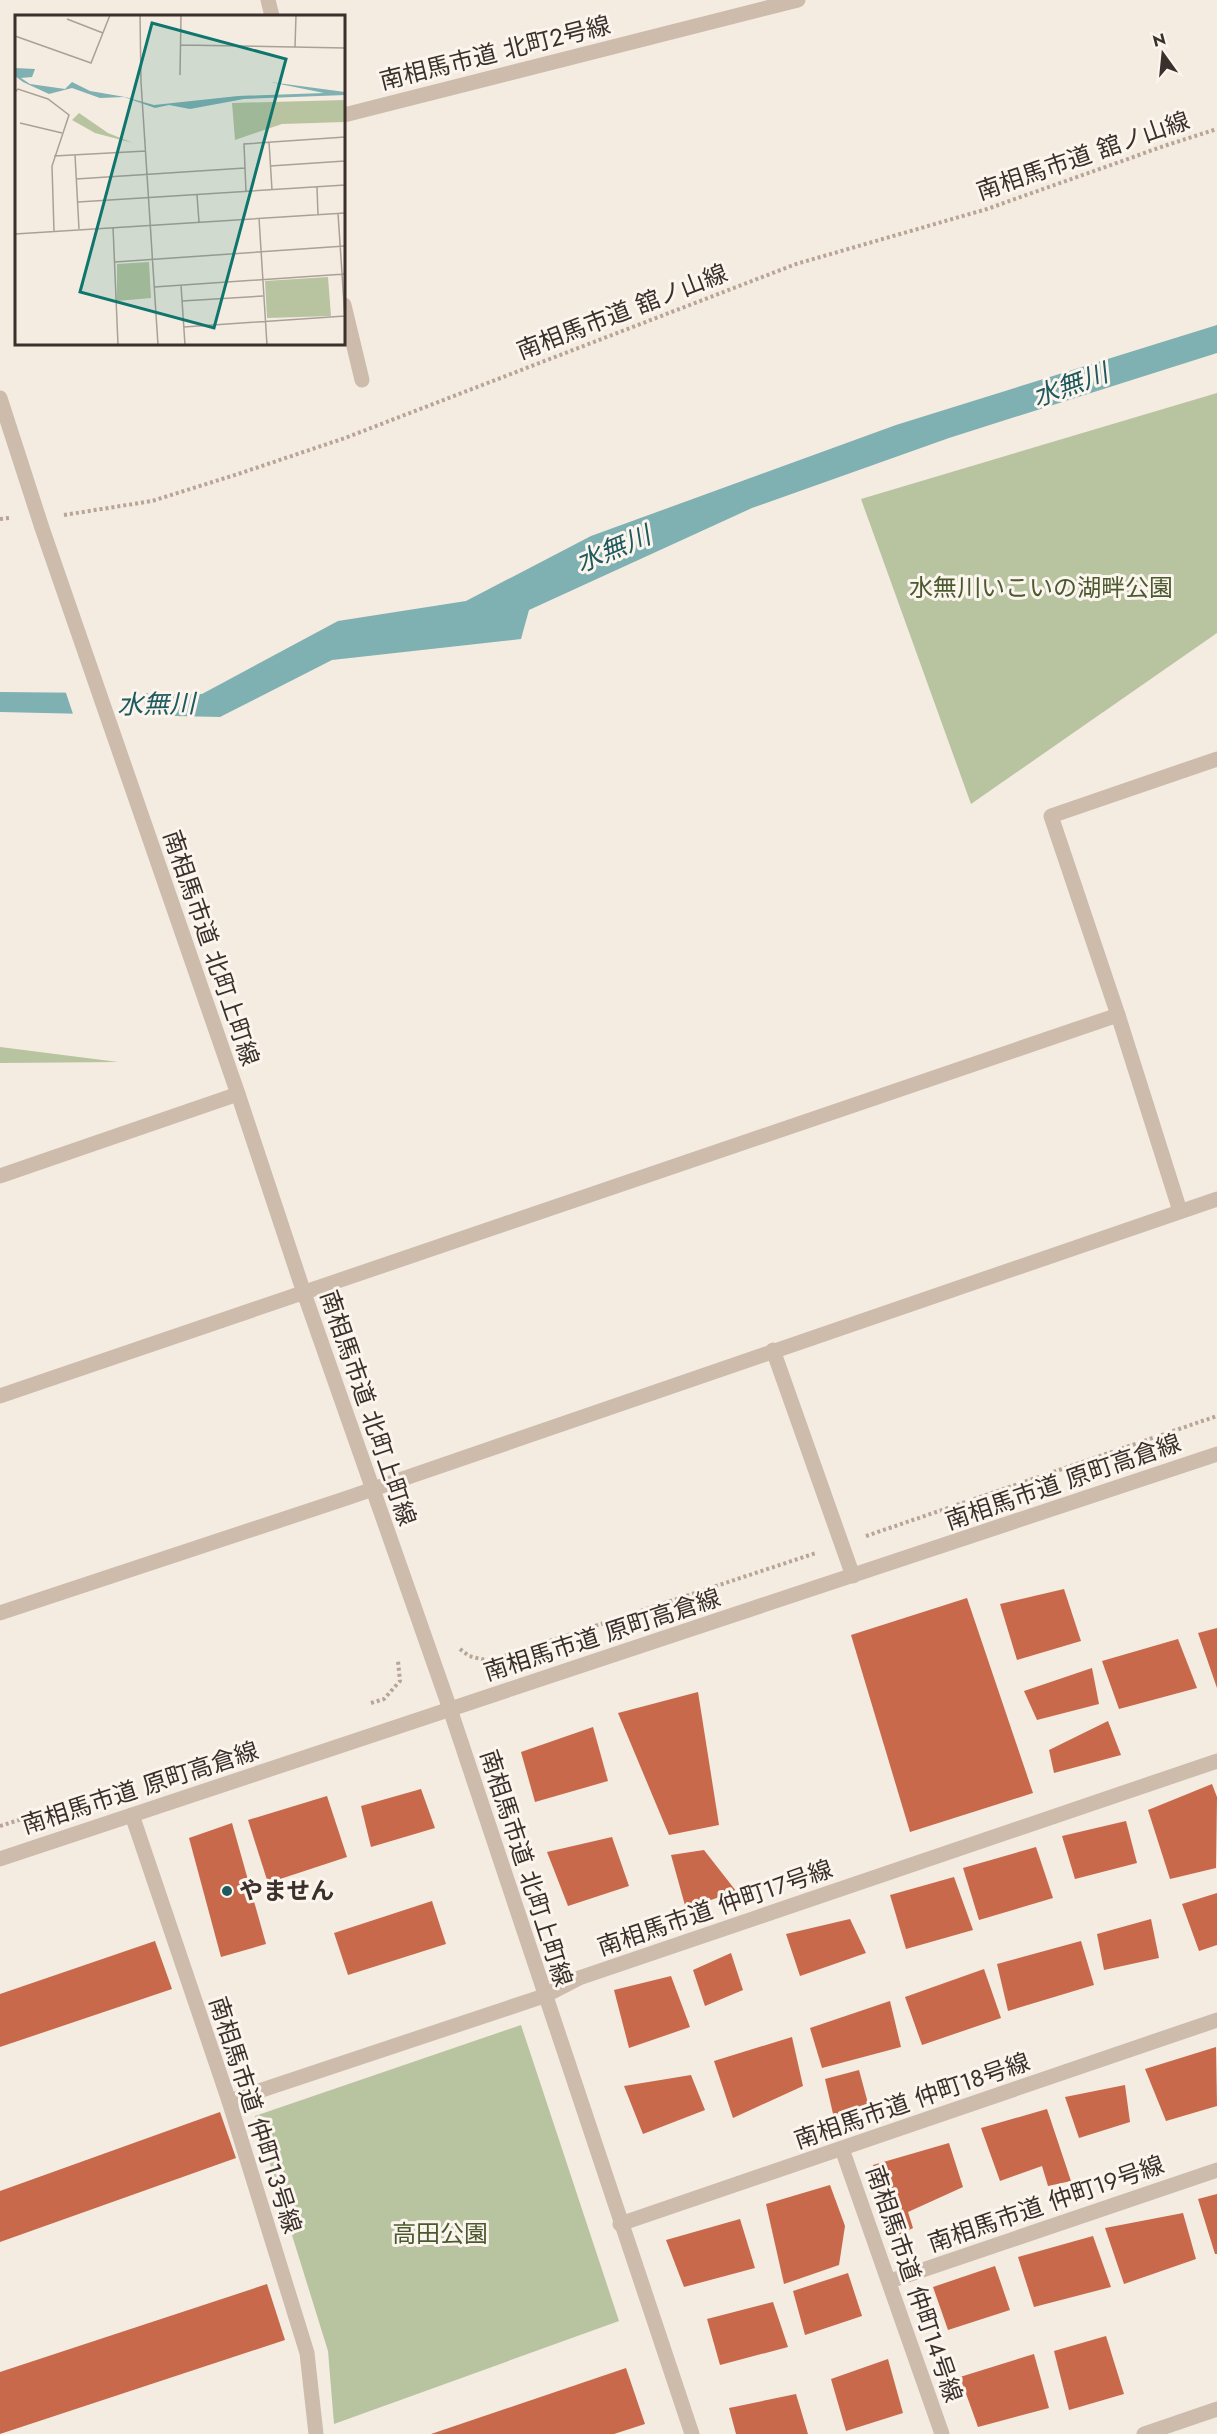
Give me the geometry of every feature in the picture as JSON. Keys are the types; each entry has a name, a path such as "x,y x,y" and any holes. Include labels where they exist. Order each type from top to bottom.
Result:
{"street":[{"path":"268,0 272,15"},
{"name":"南相馬市道 北町2号線","path":"345,115 798,0"},
{"path":"345,309 362,380"},
{"name":"南相馬市道 北町上町線","path":"0,398 304,1293 450,1709 620,2224 692,2434"},
{"path":"1180,1211 1118,1015 1051,816 1217,759"},
{"path":"0,1395 1118,1015"},
{"path":"0,1176 238,1094"},
{"path":"0,1613 373,1489 1217,1199"},
{"path":"773,1350 853,1576"},
{"name":"南相馬市道 原町高倉線","path":"0,1859 1217,1454"},
{"name":"南相馬市道 仲町17号線","path":"229,2102 544,1996 579,1978 1217,1761"},
{"name":"南相馬市道 仲町13号線","path":"132,1815 229,2102 307,2353 316,2434"},
{"name":"南相馬市道 仲町18号線","path":"620,2224 1217,2020"},
{"name":"南相馬市道 仲町14号線","path":"842,2149 942,2434"},
{"name":"南相馬市道 仲町19号線","path":"890,2281 1217,2170"},
{"path":"1144,2434 1217,2409"}],"path":[{"name":"南相馬市道 舘ノ山線","path":"40,521 61,515 152,501 238,474 345,438 796,264 987,209 1217,129"},
{"path":"454,1644 469,1656 489,1661 842,1545 1217,1416"},
{"path":"362,1707 384,1699 399,1681 398,1661"},
{"path":"0,1826 54,1809"}],"green space":[{"name":"水無川いこいの湖畔公園","path":"1217,393 1217,633 971,804 861,499"},
{"path":"0,1047 118,1062 0,1063"},
{"name":"高田公園","path":"521,2025 619,2321 334,2424 328,2351 255,2116"}],"water":[{"name":"水無川","path":"1217,325 1217,353 949,438 752,508 529,610 521,639 332,660 220,717 0,712 0,692 202,694 338,621 466,601 591,536 896,425"}],"pier":[{"path":"65,690 140,690 149,718 74,717"}],"building":[{"path":"1064,1589 1081,1641 1017,1660 1000,1604"},
{"path":"967,1598 1033,1793 910,1832 851,1635"},
{"path":"1217,1628 1217,1688 1198,1633"},
{"path":"1178,1639 1197,1688 1119,1709 1102,1661"},
{"path":"1092,1668 1099,1704 1037,1720 1024,1691"},
{"path":"698,1692 719,1825 669,1835 618,1713"},
{"path":"1108,1721 1121,1755 1054,1773 1049,1750"},
{"path":"593,1727 608,1781 535,1802 521,1752"},
{"path":"1212,1784 1217,1797 1216,1868 1170,1879 1148,1810"},
{"path":"421,1789 435,1828 371,1847 361,1806"},
{"path":"327,1796 347,1857 268,1883 248,1820"},
{"path":"1126,1821 1137,1863 1075,1879 1062,1836"},
{"name":"やません","path":"232,1823 266,1944 221,1957 189,1838"},
{"path":"612,1837 629,1886 568,1906 547,1852"},
{"path":"1036,1847 1053,1898 979,1920 963,1868"},
{"path":"704,1850 736,1891 686,1909 671,1855"},
{"path":"954,1877 973,1930 906,1949 890,1895"},
{"path":"1217,1893 1217,1945 1199,1951 1182,1904"},
{"path":"432,1901 446,1944 348,1975 334,1933"},
{"path":"850,1919 866,1953 800,1976 786,1934"},
{"path":"1151,1919 1159,1958 1104,1970 1097,1934"},
{"path":"155,1941 172,1989 0,2047 0,1994"},
{"path":"1081,1941 1094,1985 1008,2011 997,1964"},
{"path":"731,1953 743,1990 705,2006 693,1970"},
{"path":"984,1969 1001,2018 922,2045 905,1997"},
{"path":"671,1976 690,2027 629,2048 614,1990"},
{"path":"890,2001 901,2047 822,2068 810,2028"},
{"path":"792,2037 803,2086 733,2118 714,2061"},
{"path":"1216,2047 1217,2106 1166,2121 1145,2069"},
{"path":"859,2070 869,2107 834,2118 825,2079"},
{"path":"691,2075 705,2110 643,2134 624,2086"},
{"path":"1125,2085 1130,2122 1079,2138 1065,2097"},
{"path":"1047,2109 1071,2181 1048,2186 1042,2166 1000,2181 981,2128"},
{"path":"220,2112 236,2158 0,2242 0,2191"},
{"path":"949,2143 963,2187 908,2212 913,2228 899,2235 873,2165"},
{"path":"830,2185 845,2226 839,2265 784,2284 766,2204"},
{"path":"1217,2194 1217,2254 1215,2254 1198,2199"},
{"path":"1183,2213 1196,2259 1124,2284 1105,2228"},
{"path":"740,2219 755,2268 684,2287 666,2240"},
{"path":"1093,2236 1111,2287 1034,2307 1018,2257"},
{"path":"995,2266 1010,2310 948,2330 933,2287"},
{"path":"848,2273 862,2316 805,2335 793,2291"},
{"path":"267,2284 285,2340 0,2434 0,2372"},
{"path":"773,2302 788,2347 720,2365 707,2319"},
{"path":"1106,2336 1124,2394 1069,2410 1054,2351"},
{"path":"1034,2354 1049,2408 978,2427 960,2377"},
{"path":"888,2359 903,2413 846,2431 831,2379"},
{"path":"626,2368 645,2424 614,2434 431,2434"},
{"path":"796,2394 808,2434 736,2434 729,2408"}],"place":[{"name":"やません","path":"227,1891"}]}
